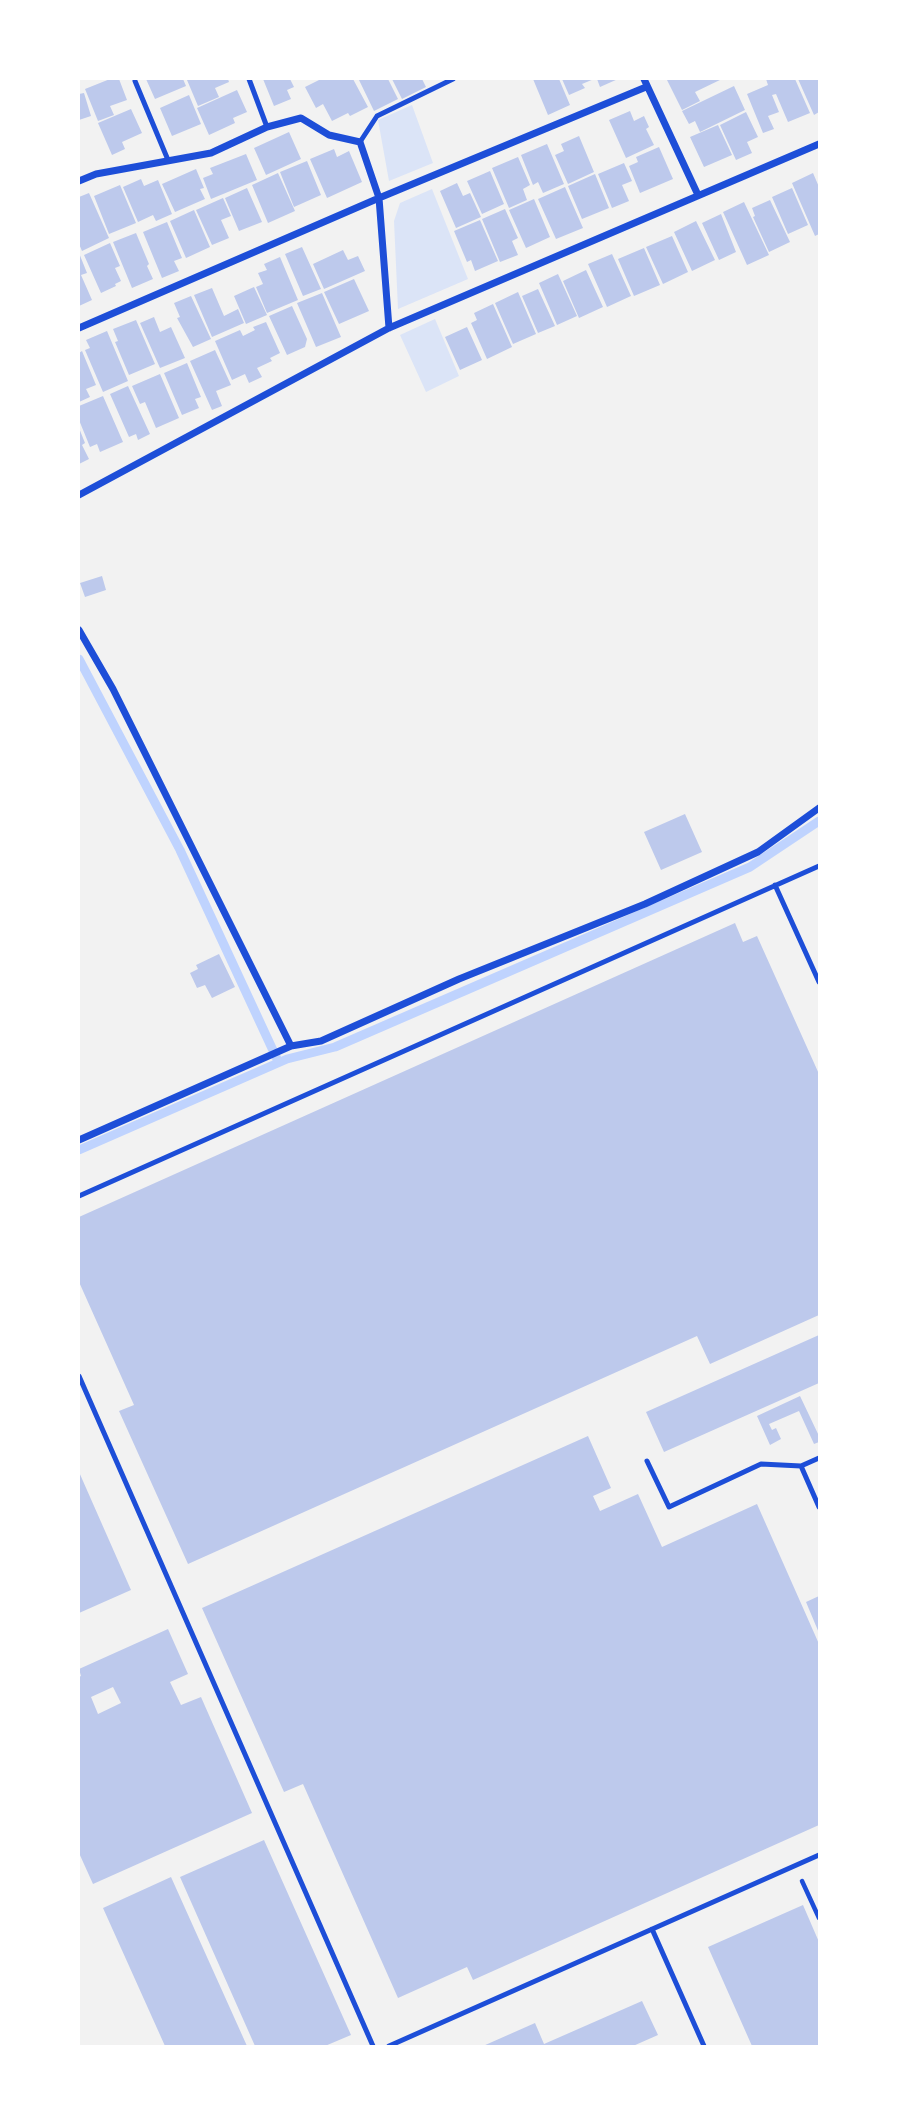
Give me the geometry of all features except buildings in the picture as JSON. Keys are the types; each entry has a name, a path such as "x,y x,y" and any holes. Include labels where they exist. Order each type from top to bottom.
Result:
{"street":[{"path":"79,328 645,83 698,195"},
{"path":"79,181 96,174 211,153 267,127 300,118 329,135 360,142 379,198 389,328"},
{"path":"79,495 389,328 819,144"},
{"path":"79,630 113,689 292,1046"},
{"path":"79,1140 292,1046 321,1041 458,979 657,898 758,852 819,808"}],"lane":[{"path":"249,79 267,127"},
{"path":"360,142 377,116 453,79"},
{"path":"135,81 168,160"},
{"path":"79,1196 819,866"},
{"path":"775,885 819,982"},
{"path":"79,1376 373,2046"},
{"path":"647,1461 669,1507 761,1464 801,1466 819,1458"},
{"path":"801,1466 819,1507"},
{"path":"389,2046 819,1855"},
{"path":"652,1929 704,2046"}],"path":[{"path":"796,1865 819,1918"}],"shaded area":[{"path":"412,105 433,163 389,181 378,120"},
{"path":"432,189 468,279 398,309 394,221 400,203"},
{"path":"435,319 459,376 426,392 400,335"}],"waterway":[{"path":"79,659 180,850 277,1059"},
{"path":"79,1150 287,1059 335,1047 750,867 819,821"}]}
